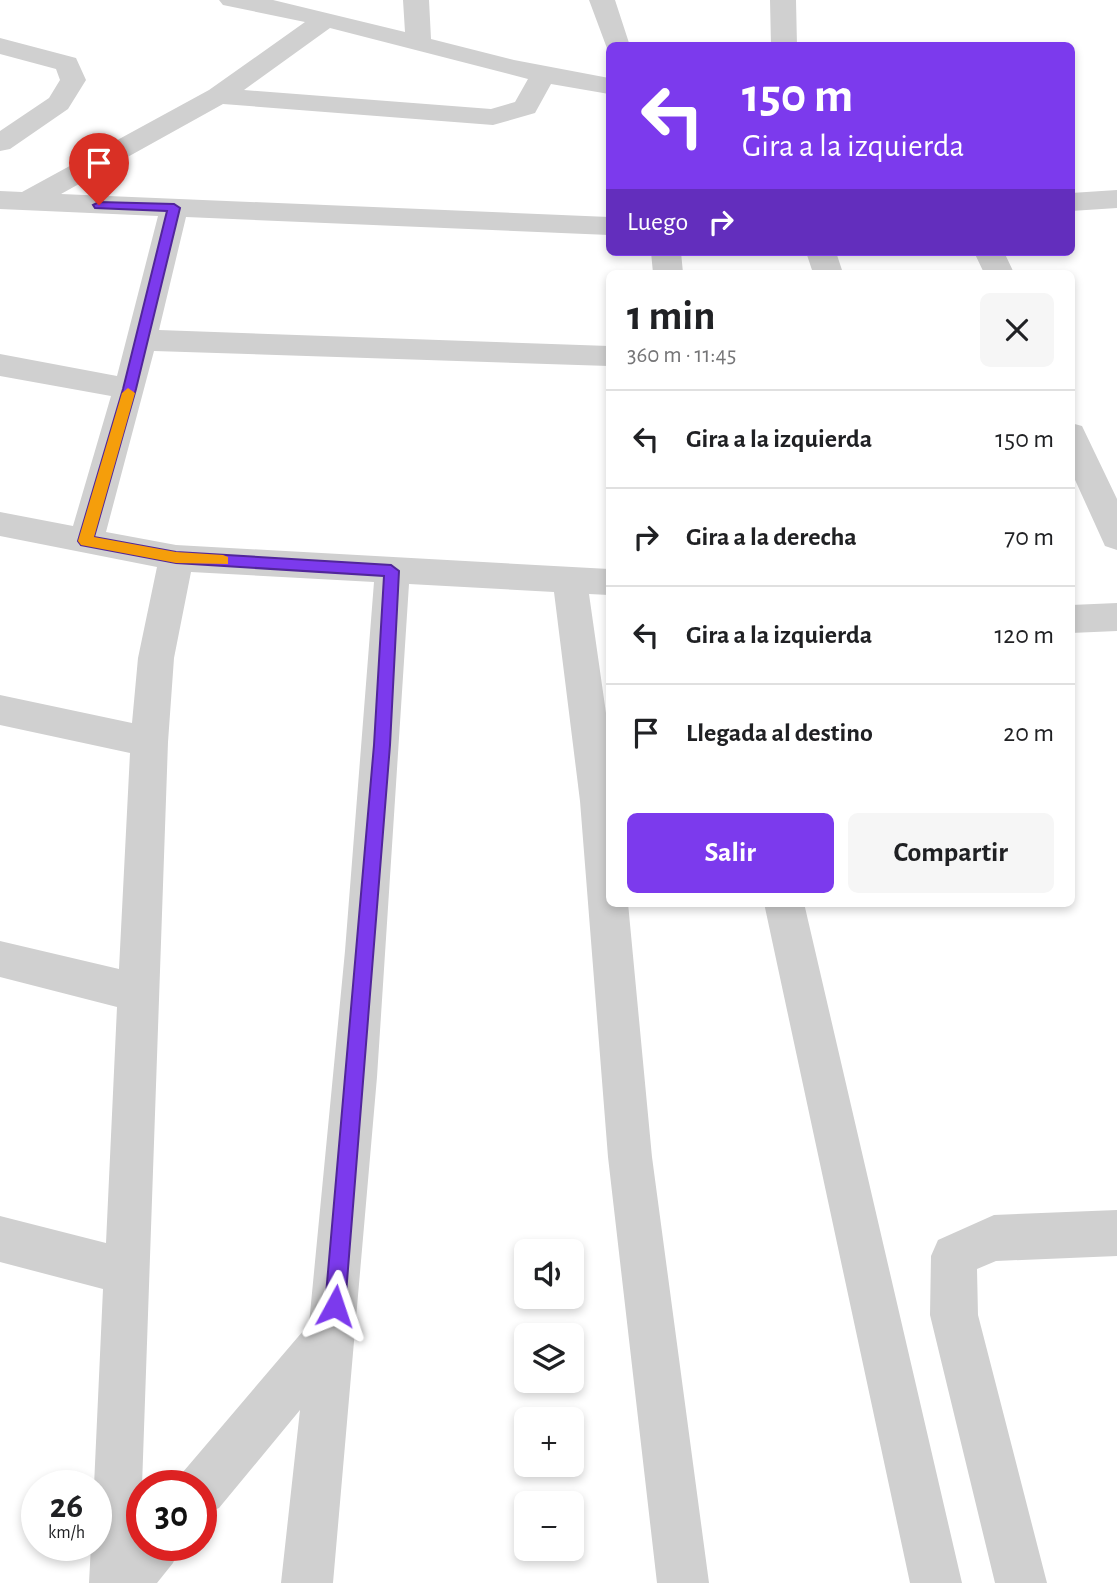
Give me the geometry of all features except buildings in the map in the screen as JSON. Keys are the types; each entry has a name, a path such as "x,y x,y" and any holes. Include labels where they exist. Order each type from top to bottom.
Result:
{"street":[{"path":"416,0 418,43"},
{"path":"602,0 616,42"},
{"path":"783,0 784,42"},
{"path":"248,1 542,77 606,86"},
{"path":"8,207 218,96 325,20"},
{"path":"0,46 67,64 73,80 58,103 0,143"},
{"path":"218,96 493,117 525,107 542,77"},
{"path":"1075,202 1117,199"},
{"path":"8,207 174,208 606,226"},
{"path":"86,541 130,389 139,340 174,208"},
{"path":"139,340 606,356"},
{"path":"0,365 130,389"},
{"path":"1075,444 1117,537"},
{"path":"0,524 176,558 589,581 599,801 606,881"},
{"path":"115,1583 149,742 156,658 176,558"},
{"path":"307,1583 333,1332 382,745 391,571"},
{"path":"1075,620 1117,617"},
{"path":"0,710 149,742"},
{"path":"608,907 630,1157 683,1583"},
{"path":"785,907 936,1583"},
{"path":"0,959 138,993"},
{"path":"1021,1583 954,1315 954,1256 994,1238 1117,1233"},
{"path":"0,1239 127,1272"},
{"path":"217,1471 333,1332"},
{"path":"124,1583 142,1561"}],"slow traffic":[{"path":"128,393 86,541 176,558 223,560"}],"route":[{"path":"99,205 174,208 139,340 130,389 86,541 176,558 391,571 382,745 335,1306"}]}
